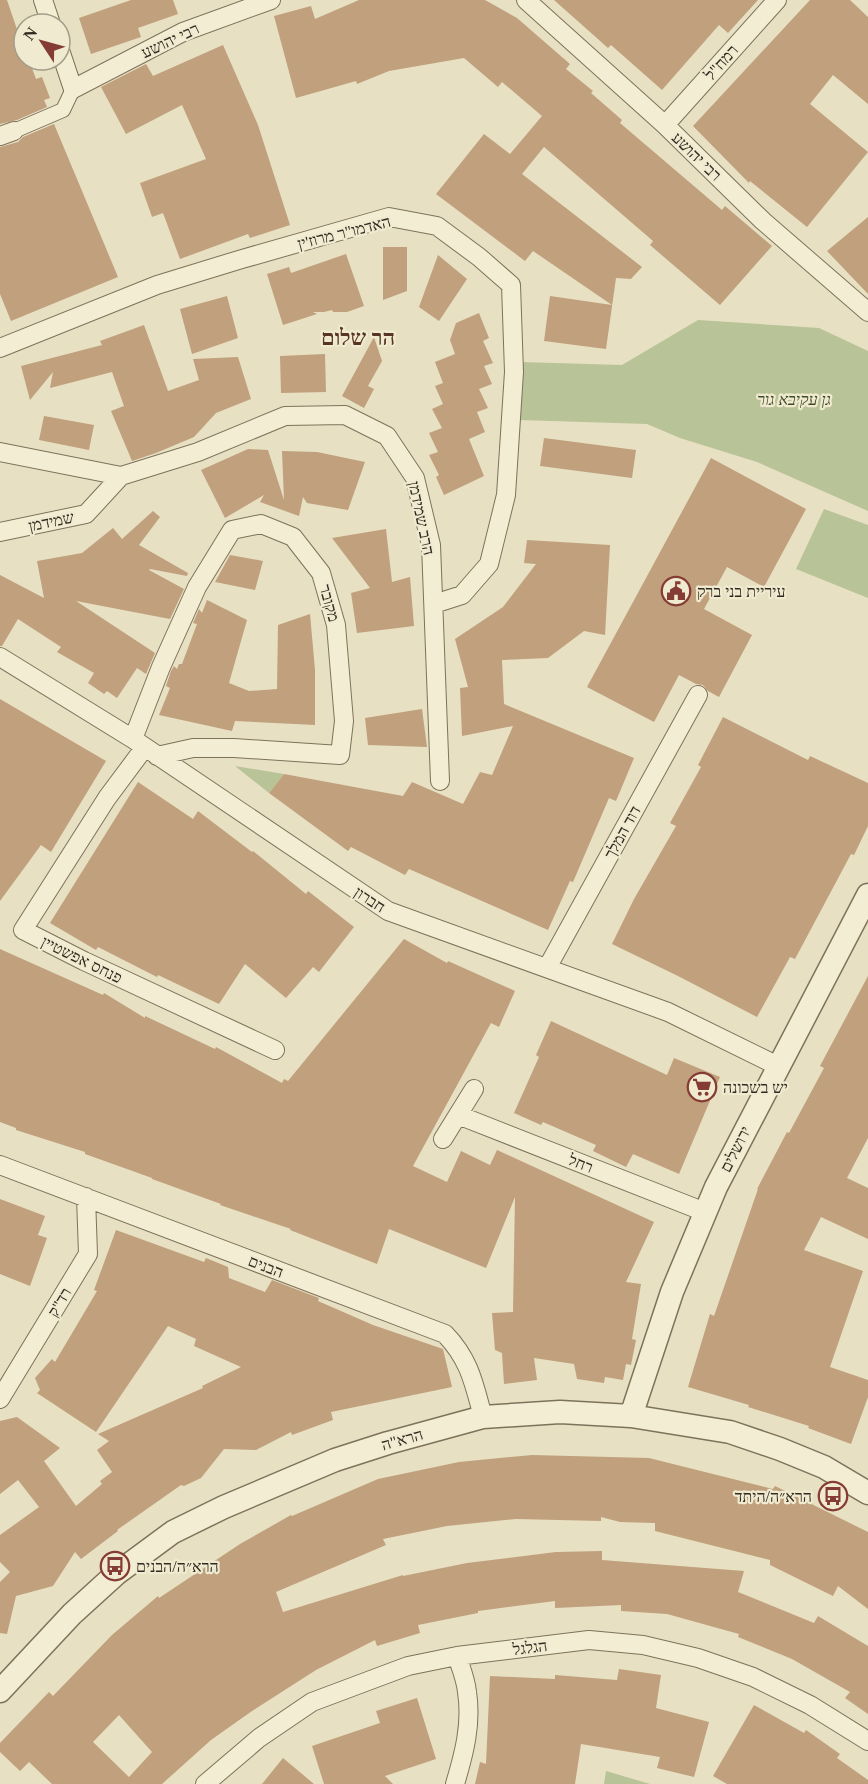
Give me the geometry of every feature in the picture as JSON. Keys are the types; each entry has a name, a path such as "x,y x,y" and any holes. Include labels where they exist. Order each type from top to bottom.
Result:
{"street":[{"name":"רבי יהושע","path":"73,89 183,32 271,0"},
{"name":"רמח\"ל","path":"665,125 777,0"},
{"name":"רבי יהושע","path":"531,1 665,125 764,221 868,312"},
{"path":"7,134 63,110 73,89 67,72"},
{"name":"האדמו\"ר מרוז'ין","path":"0,348 158,285 389,217 437,226 479,257 511,285 514,372 506,495 489,564 462,595 434,604"},
{"name":"הרב שמידמן","path":"121,476 198,452 285,416 345,415 387,436 415,478 431,545 440,781"},
{"path":"0,452 121,476"},
{"name":"שמידמן","path":"0,532 87,514 121,476"},
{"name":"מקובר","path":"261,524 293,537 321,573 336,625 344,722 340,755 213,748 145,748 161,667 197,587 232,530 261,524"},
{"name":"חברון","path":"0,657 145,748 388,911 668,1012 778,1066"},
{"name":"דוד המלך","path":"547,968 698,695"},
{"name":"פנחס אפשטיין","path":"145,748 107,798 23,930 275,1050"},
{"name":"ירושלים","path":"631,1416 672,1292 716,1187 867,899"},
{"path":"443,1139 474,1089"},
{"name":"רחל","path":"458,1115 705,1212"},
{"name":"הבנים","path":"0,1165 445,1334 458,1347 469,1366 483,1417"},
{"name":"רד\"ק","path":"0,1399 88,1254 86,1197"},
{"name":"הרא\"ה","path":"0,1691 81,1606 116,1574 173,1532 224,1507 335,1460 483,1417 560,1412 631,1416 730,1432 824,1467 868,1493"},
{"name":"הגלגל","path":"205,1784 259,1738 312,1702 408,1666 457,1656 589,1640 643,1645 698,1658 753,1677 810,1705 868,1741"},
{"path":"455,1784 466,1746 469,1714 467,1691 457,1656"}],"green space":[{"name":"גן עקיבא גור","path":"698,320 819,328 868,351 868,511 757,462 680,438 647,424 520,420 520,362 622,365"},
{"path":"824,509 868,525 868,598 796,569"},
{"path":"235,766 284,774 269,793"},
{"path":"606,1771 650,1784 604,1784"}],"building":[{"path":"0,0 7,0 12,15 12,72 33,72 36,79 42,77 50,98 44,100 47,107 17,120 0,124"},
{"path":"131,0 173,0 178,14 138,28 141,37 91,54 79,18"},
{"path":"359,0 485,0 517,18 570,64 566,69 593,91 591,93 622,120 620,123 722,210 725,206 772,246 720,305 650,245 653,241 544,147 522,174 642,267 631,279 616,278 606,349 544,341 550,296 612,305 533,251 525,261 436,194 484,134 510,154 542,116 502,82 498,87 464,58 389,71 357,84 356,81 296,98 274,16 311,6 315,19"},
{"path":"554,0 758,0 728,33 719,25 662,90 611,45 608,48"},
{"path":"810,0 850,0 868,17 868,104 833,75 810,104 868,152 807,227 750,181 749,183 693,126"},
{"path":"223,45 258,125 290,225 250,238 248,234 180,259 163,213 152,217 140,183 206,159 182,105 126,134 101,87 146,64 153,76"},
{"path":"54,124 118,277 11,321 0,294 0,147 18,142 23,137"},
{"path":"868,217 868,294 827,251"},
{"path":"383,247 407,247 407,291 383,300"},
{"path":"346,254 364,306 347,312 333,312 332,310 313,312 317,314 283,325 267,274 289,267 291,273"},
{"path":"438,255 467,279 439,321 419,307"},
{"path":"227,296 238,338 192,354 180,309"},
{"path":"479,313 489,338 483,341 493,363 484,366 492,384 479,389 488,408 477,412 485,432 469,439 484,476 444,495 436,477 439,475 429,455 438,452 429,433 442,428 432,409 443,404 435,386 443,383 435,362 455,354 450,340 456,323"},
{"path":"144,325 168,391 199,380 193,359 238,357 251,399 216,413 194,437 132,461 111,411 124,406 112,372 50,388 53,372 30,400 21,366 102,345 100,341"},
{"path":"374,337 382,361 368,386 374,389 364,408 342,396"},
{"path":"325,354 326,392 281,393 280,356"},
{"path":"44,416 94,425 89,450 39,440"},
{"path":"544,438 636,450 632,478 540,466"},
{"path":"248,449 268,450 284,500 282,451 317,452 365,462 348,510 307,503 303,497 299,516 260,502 264,495 225,518 201,470"},
{"name":"עיריית בני ברק","path":"711,458 806,509 764,587 727,567 704,609 752,635 719,697 703,685 679,675 654,722 587,687"},
{"path":"153,511 160,517 139,545 188,573 187,576 149,570 184,589 170,619 76,601 155,653 146,674 137,668 117,698 107,691 104,694 88,683 94,673 57,652 61,647 18,619 0,646 0,575 44,598 37,561 82,553 113,528 122,539"},
{"path":"386,529 392,582 410,577 414,626 357,633 351,593 370,588 332,538"},
{"path":"527,540 610,545 605,635 584,631 548,658 502,660 504,704 634,758 616,801 609,798 573,882 570,881 548,930 409,869 405,875 351,847 348,851 269,793 284,774 403,796 412,782 463,804 480,772 492,775 513,726 462,736 460,688 468,687 455,639 503,607 536,564 524,563"},
{"path":"230,555 263,561 255,590 215,582"},
{"path":"207,600 247,620 229,683 249,691 277,689 278,625 310,614 315,670 315,725 235,721 232,731 159,715 170,688 166,686 171,671 174,666 177,669 179,664 182,664 197,624 193,623 199,609 202,613"},
{"path":"0,699 106,761 51,852 41,845 0,901"},
{"path":"422,709 427,747 368,745 365,718"},
{"path":"723,717 808,760 810,756 868,783 868,826 795,959 790,957 757,1017 612,944 634,899 676,826 670,823 701,767 698,765"},
{"path":"138,782 193,819 198,811 306,894 308,891 354,927 319,972 313,967 286,998 245,964 219,1004 158,975 157,977 98,947 96,950 50,923"},
{"path":"404,939 447,963 448,961 515,991 499,1027 491,1023 413,1166 447,1182 461,1151 490,1165 497,1150 654,1222 626,1282 641,1284 632,1339 636,1340 631,1365 626,1364 623,1380 605,1377 604,1383 577,1379 574,1364 534,1358 537,1380 504,1384 502,1353 495,1350 492,1313 513,1312 515,1197 486,1268 389,1229 377,1264 291,1229 220,1205 85,1154 85,1152 16,1130 0,1122 0,949 103,995 104,993 145,1018 145,1016 215,1049 216,1047 282,1083 284,1079 288,1081"},
{"path":"868,976 868,1138 847,1178 868,1188 868,1239 821,1217 804,1250 863,1271 830,1367 868,1380 868,1397 851,1444 808,1428 809,1426 748,1407 749,1405 688,1387 710,1314 714,1316 757,1189 824,1068 820,1066"},
{"path":"551,1021 667,1075 674,1058 720,1077 679,1174 633,1154 626,1167 593,1151 596,1145 543,1122 541,1125 514,1113 539,1057 536,1055"},
{"path":"0,1199 45,1216 38,1235 47,1238 30,1286 0,1274"},
{"path":"116,1230 204,1262 206,1258 228,1267 229,1278 265,1292 272,1280 319,1298 318,1301 373,1325 443,1349 452,1387 331,1412 333,1420 292,1435 291,1432 256,1450 224,1449 201,1478 184,1486 181,1485 117,1530 81,1559 75,1552 53,1586 16,1596 7,1634 0,1633 0,1582 10,1572 0,1562 0,1535 39,1507 18,1480 0,1494 0,1421 17,1417 60,1448 44,1461 76,1506 102,1484 100,1481 112,1472 97,1450 109,1441 98,1434 203,1388 202,1386 241,1367 194,1346 196,1339 168,1326 96,1432 37,1393 40,1390 35,1378 52,1359 55,1362 97,1291 94,1290"},
{"path":"532,1455 649,1458 773,1489 775,1486 868,1532 868,1609 838,1586 833,1596 770,1565 770,1560 655,1531 655,1523 620,1522 601,1517 601,1521 516,1519 447,1526 383,1539 386,1545 276,1592 283,1612 403,1575 467,1563 556,1552 602,1551 602,1560 744,1571 738,1592 814,1623 818,1616 868,1646 868,1714 845,1698 850,1692 792,1659 738,1637 739,1634 667,1614 621,1611 621,1605 555,1608 555,1601 478,1611 478,1613 418,1625 420,1633 377,1646 375,1640 316,1670 252,1711 211,1740 162,1784 52,1784 29,1762 20,1771 0,1752 0,1743 49,1692 53,1696 112,1635 158,1596 159,1598 240,1544 291,1515 378,1479 459,1462","holes":["119,1715 152,1752 129,1777 93,1742"]},
{"path":"619,1669 661,1675 656,1708 709,1722 694,1777 657,1768 660,1757 581,1744 575,1784 475,1784 480,1762 486,1764 490,1676 555,1679 555,1675 617,1680"},
{"path":"417,1698 436,1759 385,1776 393,1784 324,1784 312,1746 380,1723 376,1711"},
{"path":"754,1705 804,1733 806,1730 840,1754 837,1758 868,1780 868,1784 727,1784 713,1776"},
{"path":"283,1758 314,1784 262,1784"}],"place":[{"name":"עיריית בני ברק","path":"676,591"},
{"name":"יש בשכונה","path":"702,1087"},
{"name":"הרא״ה/היתד","path":"833,1496"},
{"name":"הרא״ה/הבנים","path":"115,1566"}],"district":[{"name":"הר שלום","path":"358,337"}]}
